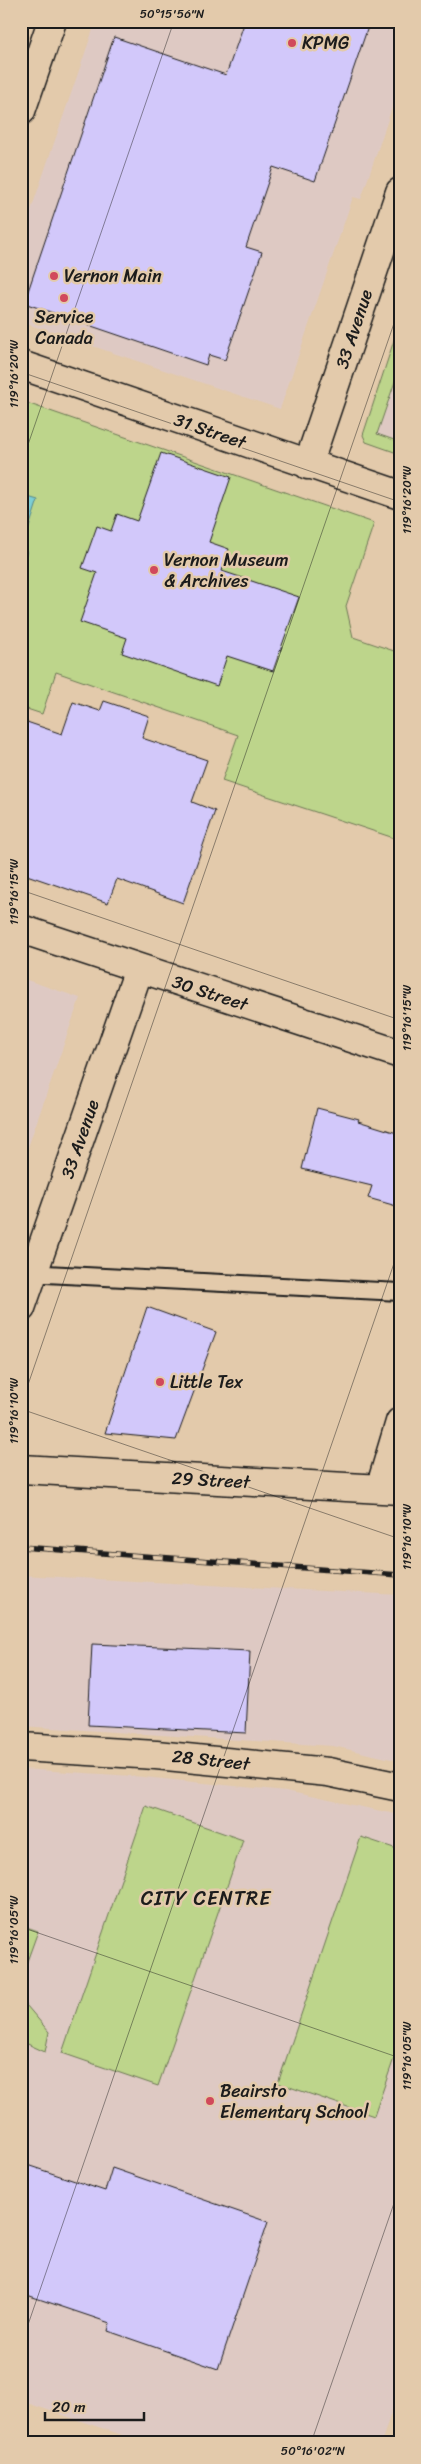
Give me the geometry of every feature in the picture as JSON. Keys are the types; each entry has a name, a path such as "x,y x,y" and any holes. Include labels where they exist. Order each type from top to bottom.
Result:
{"street":[{"path":"21,110 52,21"},
{"name":"33 Avenue","path":"308,465 400,192"},
{"name":"31 Street","path":"21,365 400,495"},
{"name":"30 Street","path":"21,929 400,1054"},
{"name":"33 Avenue","path":"21,1308 27,1273 139,969"},
{"path":"390,1490 400,1422"},
{"name":"29 Street","path":"21,1469 390,1490"},
{"name":"28 Street","path":"21,1747 156,1755 328,1772 400,1787"}],"lane":[{"path":"27,1273 400,1292"}],"shaded area":[{"path":"96,21 400,21 400,84 361,199 353,197 280,409 21,322 21,239"},
{"path":"400,322 400,454 366,442 363,435"},
{"path":"21,978 80,998 21,1167"},
{"path":"21,1575 400,1595 400,1761 333,1746 21,1726"},
{"name":"Beairsto Elementary School","path":"21,1769 133,1776 286,1791 400,1815 400,2386 381,2443 146,2443 21,2401"}],"green space":[{"path":"400,322 400,367 377,434 400,442 400,454 366,442 363,435"},
{"path":"21,401 374,523 346,606 353,637 400,653 400,840 222,781 238,735 56,672 42,714 21,707"},
{"path":"146,1806 243,1840 158,2086 62,2053"},
{"path":"361,1837 400,1850 400,2041 374,2116 278,2083"},
{"path":"21,1925 38,1931 21,1978"},
{"path":"21,1999 49,2032 45,2052 21,2041"}],"water":[{"path":"21,495 38,500 22,549 27,551 22,566"}],"building":[{"path":"245,21 370,21 315,181 273,167 246,247 262,252 225,360 209,355 206,365 24,303 114,37 226,75"},
{"name":"Vernon Museum & Archives","path":"161,453 231,477 209,542 229,549 222,571 299,597 273,671 227,656 217,686 122,653 127,638 80,622 97,573 82,568 97,526 111,531 117,514 137,521"},
{"path":"104,701 149,716 142,738 207,760 192,802 215,811 183,903 117,879 108,903 21,873 21,720 62,734 73,702 100,711"},
{"path":"317,1108 359,1119 358,1121 400,1134 400,1207 368,1198 372,1186 302,1169"},
{"name":"Little Tex","path":"147,1307 216,1332 176,1440 105,1433"},
{"path":"92,1644 250,1651 246,1733 88,1725"},
{"path":"21,2163 105,2191 112,2168 268,2222 218,2369 108,2331 110,2323 21,2293"}],"railway":[{"path":"21,1547 400,1575"}],"place":[{"name":"KPMG","path":"292,43"},
{"name":"Vernon Main","path":"54,276"},
{"name":"Service Canada","path":"64,298"},
{"name":"Vernon Museum & Archives","path":"154,570"},
{"name":"Little Tex","path":"160,1382"},
{"name":"Beairsto Elementary School","path":"210,2101"}],"district":[{"name":"CITY CENTRE","path":"206,1898"}]}
